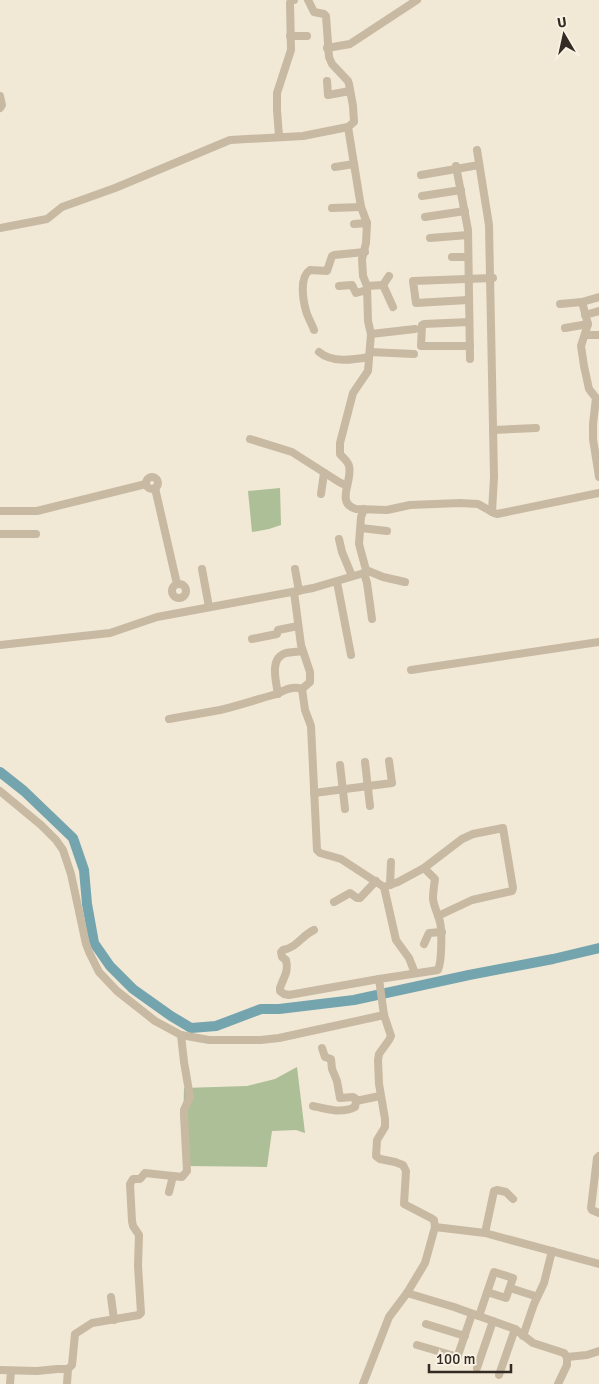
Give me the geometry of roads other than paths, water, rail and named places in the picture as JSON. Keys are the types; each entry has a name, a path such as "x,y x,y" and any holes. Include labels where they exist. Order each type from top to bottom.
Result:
{"street":[{"path":"279,136 276,110 277,90 291,50 290,1 294,0"},
{"path":"0,228 46,219 62,207 115,188 230,140 303,136 348,127 354,122 348,81 331,62 327,48 326,16 314,12 308,0"},
{"path":"327,48 350,44 417,0"},
{"path":"290,36 307,36"},
{"path":"327,81 328,95 350,91"},
{"path":"0,96 2,106 0,108"},
{"path":"348,127 361,206 367,223 365,252 362,258 371,334 367,373 353,393 340,443 340,454 347,460 350,469 345,500 347,503 356,510 387,510 410,505 478,504 497,514 599,493"},
{"path":"477,150 489,225 492,278 494,477 492,512"},
{"path":"335,167 354,164"},
{"path":"421,175 456,167 479,165"},
{"path":"456,167 468,235 470,359"},
{"path":"422,196 461,190"},
{"path":"332,208 361,206"},
{"path":"425,217 465,211"},
{"path":"354,224 367,223"},
{"path":"430,238 468,235"},
{"path":"314,330 306,312 304,301 303,280 306,273 310,270 327,271 334,255 365,252"},
{"path":"452,257 467,257"},
{"path":"339,286 352,285 356,293 367,288 382,285 389,276"},
{"path":"468,300 416,303 413,281 492,278"},
{"path":"382,285 392,308"},
{"path":"560,304 582,302 599,297"},
{"path":"582,302 588,324 581,346 589,389 596,398 593,439 599,477"},
{"path":"585,315 599,310"},
{"path":"469,322 424,324 422,325 421,346 470,346"},
{"path":"565,328 588,324"},
{"path":"371,334 415,328"},
{"path":"585,335 599,335"},
{"path":"319,352 327,358 346,360 369,355 414,354"},
{"path":"493,430 536,428"},
{"path":"250,439 292,452 347,486"},
{"path":"321,494 324,472"},
{"path":"0,511 37,511 146,484 151,489 155,488 177,584 173,587 172,592 174,596 181,597 185,612"},
{"path":"364,509 360,517 359,544 372,619"},
{"path":"361,528 387,531"},
{"path":"0,534 36,534"},
{"path":"339,539 352,576"},
{"path":"202,569 209,607"},
{"path":"170,719 220,710 278,694 284,690 292,688 302,689 308,684 311,680 302,651 298,626 295,569"},
{"path":"0,646 104,634 142,621 296,592 337,582 365,571 405,582"},
{"path":"337,582 351,655"},
{"path":"252,638 277,634 278,630 298,626"},
{"path":"410,670 599,642"},
{"path":"278,694 276,660 285,653 302,651"},
{"path":"302,689 305,710 311,726 316,793 320,813"},
{"path":"316,793 392,783 389,761"},
{"path":"364,762 370,806"},
{"path":"340,765 345,809"},
{"path":"315,766 316,848 319,853 341,859 387,886 424,868 462,839 473,834 503,828 513,890 472,900 438,916"},
{"path":"0,791 41,825 63,850 86,944 99,972 139,1010 160,1024 181,1035 209,1040 261,1040 279,1038 384,1015"},
{"path":"391,862 387,886 396,940 409,958 415,973"},
{"path":"314,930 308,933 296,945 281,952 288,966 288,971 280,988 280,991 284,994 289,995 380,983 415,973 438,970 441,959 442,932 434,902 435,880 424,868"},
{"path":"334,902 349,893 360,898 376,881"},
{"path":"424,944 429,933 442,932"},
{"path":"363,1384 389,1317 407,1293 425,1263 435,1227 434,1220 404,1204 405,1167 401,1163 378,1158 376,1153 377,1140 385,1127 380,1096 379,1054 391,1036 384,1015 380,983"},
{"path":"67,1384 68,1369 72,1365 75,1334 92,1323 139,1315 141,1313 138,1266 139,1235 132,1221 130,1187 133,1179 140,1179 145,1172 182,1177 187,1170 184,1110 190,1097 181,1035"},
{"path":"322,1048 325,1057 331,1059 340,1098 353,1097 356,1101"},
{"path":"356,1101 380,1096"},
{"path":"312,1106 332,1110 348,1110 355,1107 356,1101"},
{"path":"599,1156 597,1158 591,1208 599,1213"},
{"path":"168,1192 173,1176"},
{"path":"484,1233 494,1191 506,1192 513,1199"},
{"path":"435,1227 484,1233 599,1264"},
{"path":"523,1336 534,1304 544,1283 552,1251"},
{"path":"418,1344 457,1359 465,1336 487,1292 494,1272 513,1278 506,1298 487,1292"},
{"path":"510,1288 535,1296"},
{"path":"407,1293 515,1329 533,1343 564,1353 567,1358 567,1365 558,1384"},
{"path":"111,1297 114,1320"},
{"path":"477,1368 493,1321"},
{"path":"426,1324 465,1336"},
{"path":"499,1375 515,1329"},
{"path":"567,1358 587,1355 599,1350"},
{"path":"0,1370 37,1371 68,1369"},
{"path":"10,1384 11,1371"}],"waterway":[{"path":"0,772 24,791 73,838 84,870 87,904 94,943 110,966 133,989 191,1028 216,1026 261,1009 279,1009 354,1000 599,948"}]}
